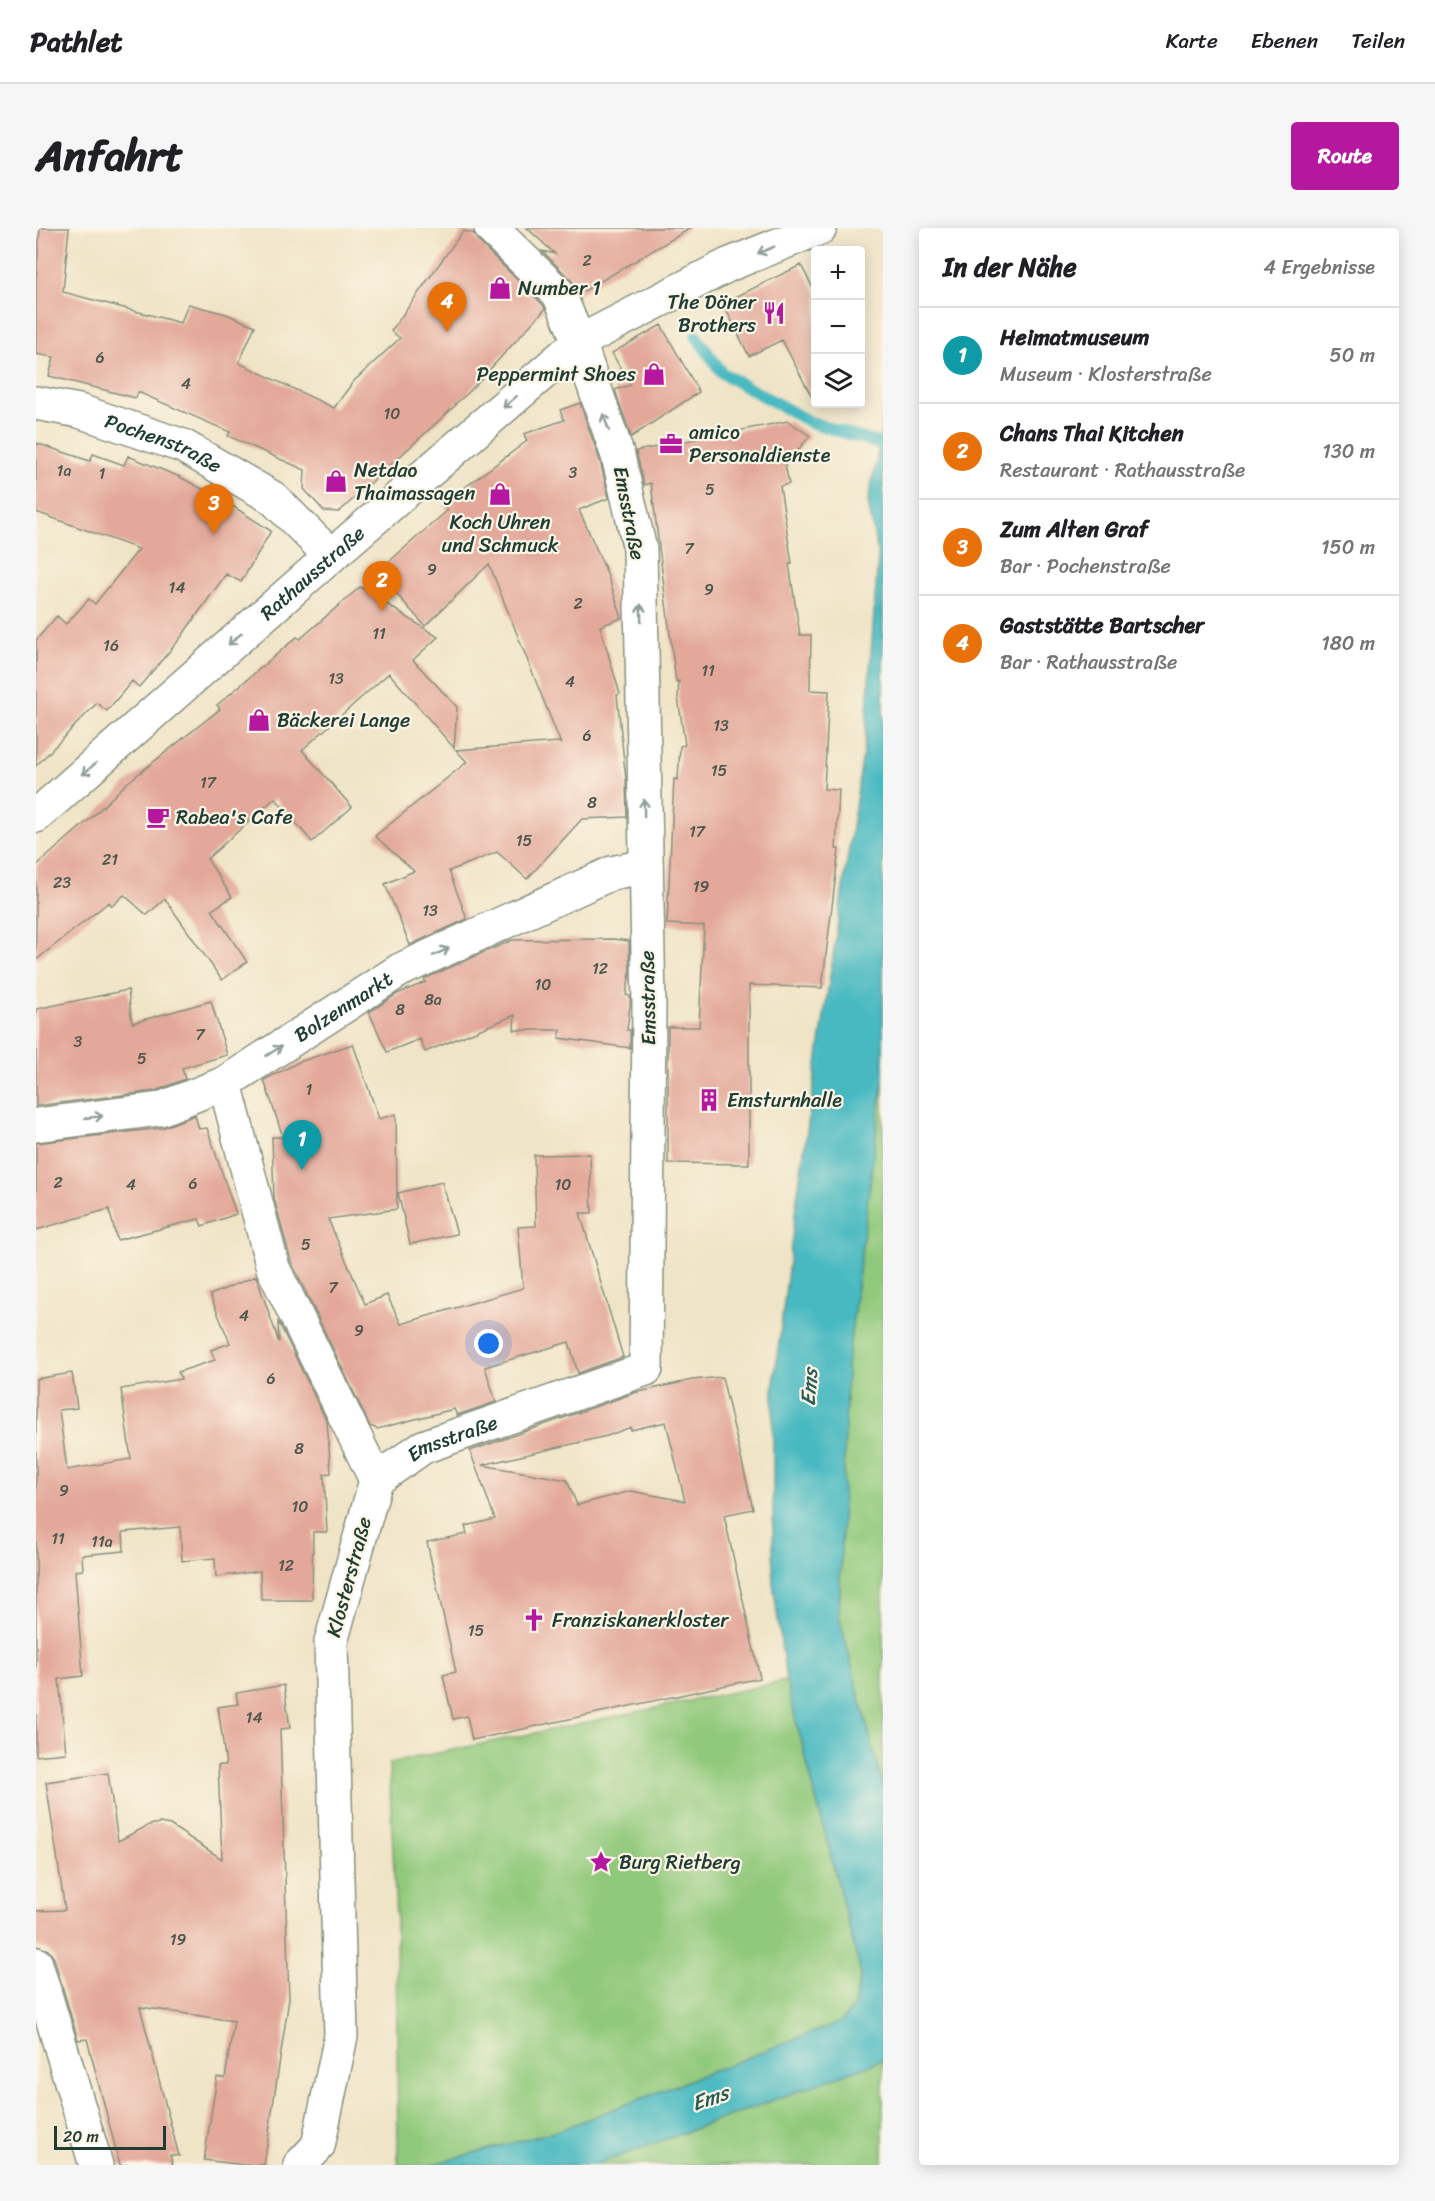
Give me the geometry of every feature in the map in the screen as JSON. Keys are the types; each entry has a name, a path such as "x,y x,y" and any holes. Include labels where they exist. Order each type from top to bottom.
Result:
{"street":[{"name":"Emsstraße","path":"376,1480 423,1447 646,1369 649,1005 640,549 618,456 579,342 559,294 491,228"},
{"name":"Rathausstraße","path":"36,816 330,556 579,342 728,265 820,228"},
{"name":"Pochenstraße","path":"36,403 79,411 183,446 273,498 330,556"},
{"name":"Bolzenmarkt","path":"36,1125 160,1109 225,1083 400,970 612,873 646,866"},
{"path":"225,1083 273,1268 376,1480"},
{"name":"Klosterstraße","path":"300,2165 318,2146 341,2036 330,1642 376,1480"},
{"path":"36,1964 96,2165"}],"green space":[{"path":"883,1078 883,1788 839,1616 847,1366"},
{"path":"786,1681 861,1974 853,2009 840,2022 557,2131 430,2165 398,2165 396,1918 389,1763"},
{"path":"883,2060 883,2165 595,2165"}],"water":[{"name":"Ems","path":"883,414 883,1078 847,1366 839,1616 883,1788 883,2060 595,2165 430,2165 557,2131 840,2022 853,2009 861,1974 786,1681 773,1582 773,1391 796,1205 865,740 878,557 868,501 880,444"}],"building":[{"path":"40,228 69,228 63,292 181,323 188,304 226,314 255,326 239,363 334,408 353,382 400,338 391,331 463,231 473,233 478,241 545,309 456,405 339,512 324,511 304,489 305,470 228,436 230,432 138,392 136,398 49,376 54,357 36,354 36,280"},
{"path":"527,228 691,228 579,294 572,281 542,251 555,254"},
{"path":"801,265 811,284 811,395 782,340 749,356 723,303"},
{"path":"661,325 699,392 631,437 615,390 630,385 612,353"},
{"path":"580,403 600,461 609,498 579,510 607,573 622,618 600,626 620,694 617,695 626,780 627,817 582,819 527,879 497,852 449,871 467,919 410,945 385,884 414,871 375,836 467,762 456,750 559,742 561,744 489,564 425,626 377,572 448,510 445,506 460,491 527,441 524,434 564,420 560,410"},
{"path":"788,421 810,436 785,465 789,484 780,486 800,635 811,635 810,690 829,691 824,789 839,790 836,849 839,849 822,988 749,985 749,1164 668,1163 668,1027 699,1027 704,926 667,924 674,779 678,780 680,746 685,745 678,697 679,681 676,682 651,483 644,485 636,451"},
{"path":"36,443 90,461 93,454 124,465 128,456 180,477 228,503 271,531 241,582 226,574 179,640 139,687 132,681 107,711 97,703 36,766 36,640 57,616 66,624 89,599 95,604 139,549 36,512"},
{"path":"360,587 438,637 413,660 457,707 454,748 389,673 302,750 352,807 312,842 275,798 207,859 232,897 212,910 247,962 222,980 165,899 147,915 124,895 112,906 109,902 36,960 36,866 127,783 220,709 217,705 297,637 300,639"},
{"path":"613,939 629,941 630,973 626,995 630,996 627,1030 630,1030 630,1048 559,1038 561,1030 514,1030 515,1015 425,1052 420,1039 387,1052 369,1012 397,994 426,982 424,979 512,940"},
{"path":"128,990 132,1023 211,1001 227,1055 182,1068 185,1079 155,1091 36,1106 36,1009"},
{"path":"353,1044 379,1119 396,1114 397,1209 328,1219 365,1304 387,1295 401,1324 523,1288 518,1227 536,1226 534,1155 590,1154 592,1213 580,1213 623,1357 578,1373 569,1342 485,1367 496,1402 457,1415 454,1409 377,1429 370,1426 291,1261 274,1198 272,1137 283,1137 264,1080 299,1062"},
{"path":"195,1115 199,1129 207,1128 236,1214 202,1226 199,1219 117,1240 109,1209 36,1230 36,1143 162,1128"},
{"path":"442,1182 457,1234 410,1244 398,1193"},
{"path":"256,1276 279,1342 278,1321 327,1422 331,1473 324,1474 327,1532 313,1532 312,1600 261,1600 260,1571 216,1577 215,1558 182,1561 180,1527 123,1532 124,1551 82,1555 83,1570 75,1571 83,1676 59,1679 66,1753 36,1756 36,1379 72,1373 77,1408 59,1410 67,1470 131,1459 121,1389 181,1379 178,1372 215,1360 211,1350 230,1343 210,1295"},
{"path":"722,1377 753,1509 724,1515 760,1678 472,1740 467,1716 453,1719 443,1675 456,1672 427,1542 467,1534 465,1526 495,1519 470,1451 634,1393 692,1380","holes":["666,1422 685,1501 631,1491 577,1505 567,1480 482,1465 607,1436 631,1427 631,1430"]},
{"path":"284,1685 290,1728 280,1729 289,1999 264,2165 204,2160 217,2077 225,2078 234,2021 140,2007 179,2156 170,2155 173,2165 120,2165 87,2039 78,2040 54,1958 48,1950 36,1946 36,1911 65,1910 46,1782 108,1773 118,1841 149,1825 160,1823 170,1825 222,1859 218,1765 226,1765 218,1707 238,1704 236,1693"}],"waterway":[{"path":"696,336 722,373 810,422 883,445"}],"place":[{"name":"Number 1","path":"500,288"},
{"name":"The Döner Brothers","path":"774,313"},
{"name":"Gaststätte Bartscher","path":"447,332"},
{"name":"Peppermint Shoes","path":"654,374"},
{"name":"amico Personaldienste","path":"671,444"},
{"name":"Netdao Thaimassagen","path":"336,481"},
{"name":"Koch Uhren und Schmuck","path":"500,494"},
{"name":"Zum Alten Graf","path":"214,534"},
{"name":"Chans Thai Kitchen","path":"382,611"},
{"name":"Bäckerei Lange","path":"259,720"},
{"name":"Rabea's Cafe","path":"158,817"},
{"name":"Emsturnhalle","path":"709,1100"},
{"name":"Heimatmuseum","path":"302,1170"},
{"name":"Franziskanerkloster","path":"534,1620"},
{"name":"Burg Rietberg","path":"601,1862"}]}
